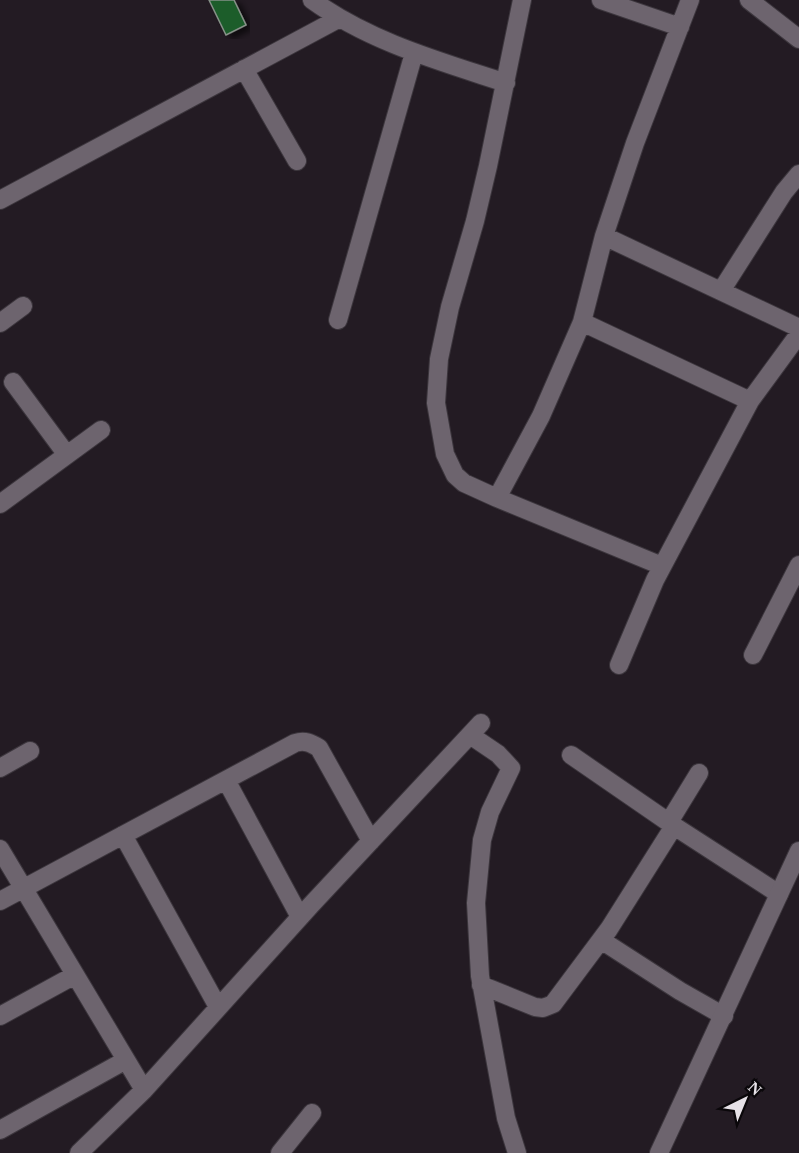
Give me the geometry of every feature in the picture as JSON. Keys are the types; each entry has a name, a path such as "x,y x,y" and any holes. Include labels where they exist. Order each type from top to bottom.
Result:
{"street":[{"path":"312,0 338,19 414,53 506,83"},
{"path":"522,0 475,221 450,307 440,359 436,403 445,454 455,475 464,483 662,566"},
{"path":"601,0 680,27"},
{"path":"497,498 541,416 582,322 604,236 635,143 690,0"},
{"path":"749,0 799,39"},
{"path":"0,200 338,19"},
{"path":"338,320 414,53"},
{"path":"244,69 297,161"},
{"path":"721,291 784,192 799,174"},
{"path":"604,236 799,328"},
{"path":"0,323 23,306"},
{"path":"582,322 750,401"},
{"path":"619,665 662,566 750,401 799,334"},
{"path":"13,382 67,455"},
{"path":"0,504 101,430"},
{"path":"753,655 799,565"},
{"path":"79,1153 144,1090 300,917 476,729 511,768 490,812 482,840 476,903 481,985 506,1118 517,1153"},
{"path":"0,901 302,741 310,742 319,748 371,841"},
{"path":"0,768 30,751"},
{"path":"571,754 671,824 779,894"},
{"path":"481,985 536,1007 543,1008 553,1005 601,940 699,773"},
{"path":"226,780 300,917"},
{"path":"123,835 218,1007"},
{"path":"0,849 144,1090"},
{"path":"659,1153 799,851"},
{"path":"601,940 680,991 724,1016"},
{"path":"0,1016 75,975"},
{"path":"0,1130 126,1060"},
{"path":"280,1153 312,1113"}],"building":[{"path":"209,0 234,0 246,25 226,35"}]}
